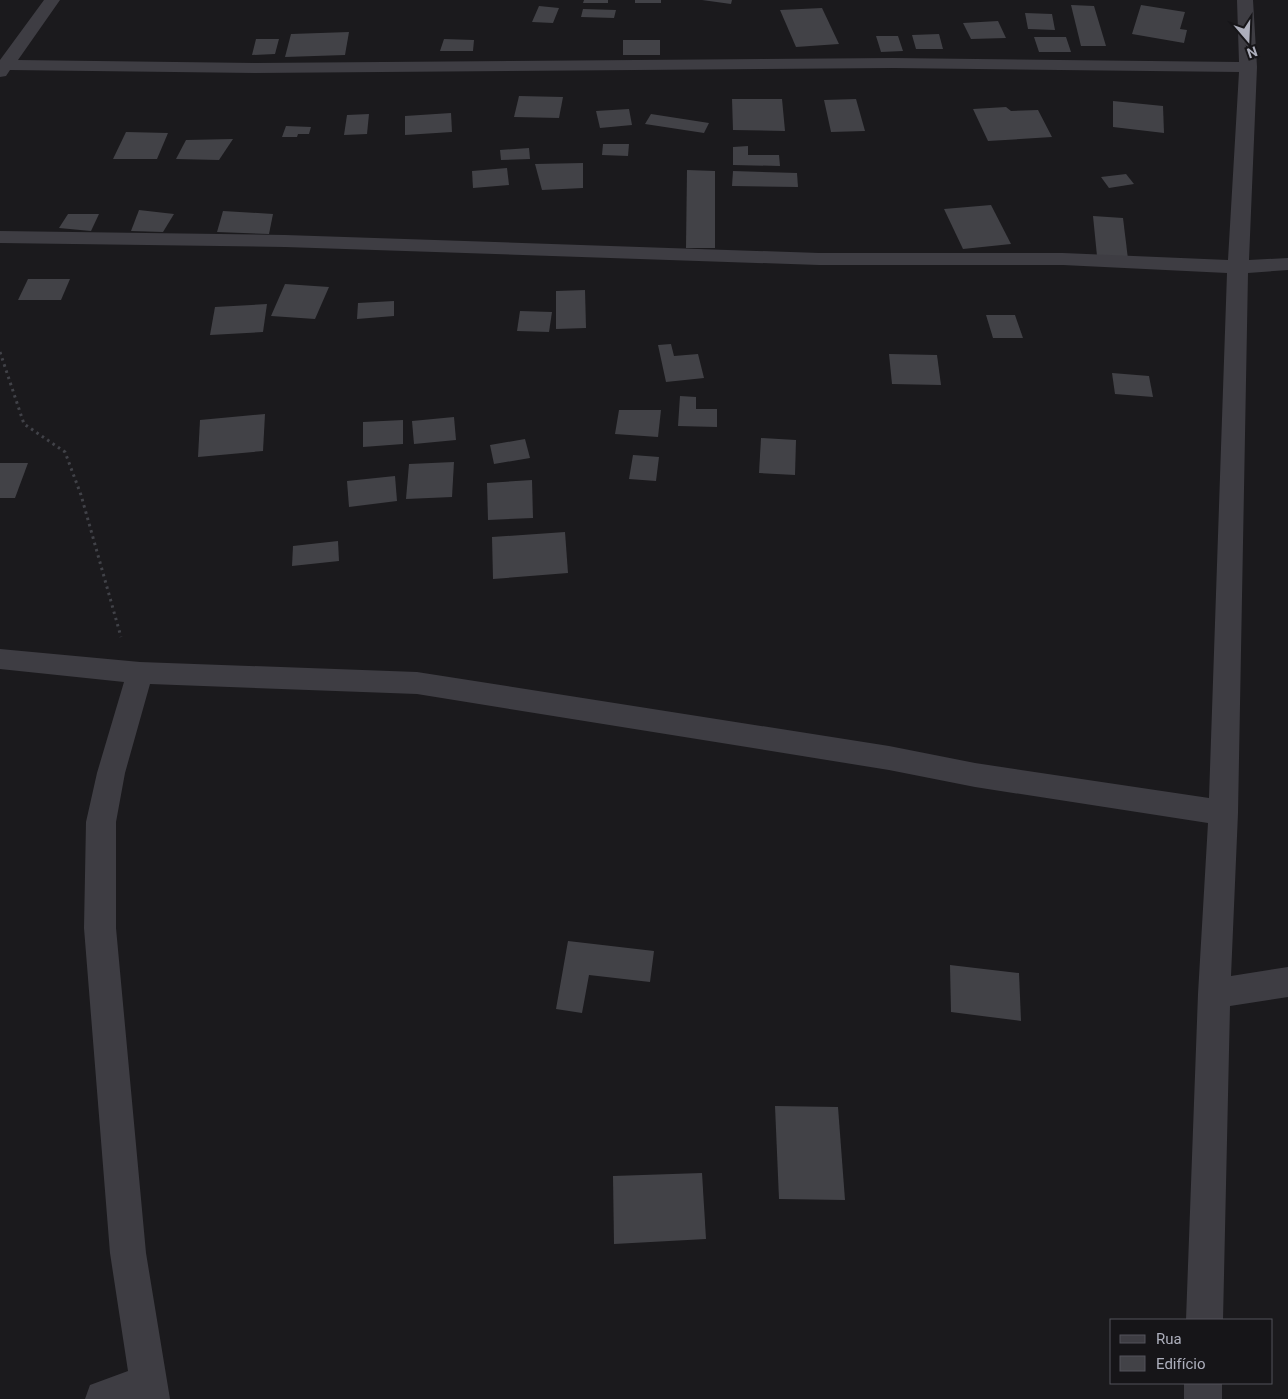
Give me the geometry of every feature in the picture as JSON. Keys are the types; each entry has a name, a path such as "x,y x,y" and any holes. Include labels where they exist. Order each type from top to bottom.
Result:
{"street":[{"path":"2,67 52,0"},
{"path":"1205,1319 1214,994 1223,812 1238,268 1248,67 1244,0"},
{"path":"2,67 255,68 893,63 1248,67"},
{"path":"0,237 285,242 819,259 1063,259 1238,268 1288,264"},
{"path":"0,659 140,673 417,683 879,757 975,775 1223,812"},
{"path":"104,1399 149,1391 127,1243 100,928 101,822 111,774 140,673"},
{"path":"1214,994 1288,982"},
{"path":"1203,1384 1203,1399"}],"path":[{"path":"0,352 24,424 65,452 81,494 101,571 123,642 140,673"}],"building":[{"path":"584,0 608,0 608,3 583,3"},
{"path":"635,0 661,0 661,3 635,3"},
{"path":"702,0 732,0 731,4"},
{"path":"1071,5 1094,6 1106,46 1081,46"},
{"path":"1141,5 1185,12 1180,29 1187,30 1184,43 1132,34"},
{"path":"539,6 559,8 553,23 532,22"},
{"path":"822,8 839,44 796,47 780,10"},
{"path":"583,9 616,10 614,18 581,17"},
{"path":"1025,13 1052,14 1055,30 1028,29"},
{"path":"998,21 1006,38 971,39 963,23"},
{"path":"349,32 345,55 285,57 291,34"},
{"path":"939,34 943,49 916,49 912,35"},
{"path":"876,36 898,36 903,51 881,52"},
{"path":"1034,37 1066,37 1071,52 1039,52"},
{"path":"256,39 279,39 275,54 252,55"},
{"path":"444,39 474,40 473,51 440,51"},
{"path":"623,40 660,40 660,55 623,55"},
{"path":"519,96 563,97 559,118 514,117"},
{"path":"732,99 782,99 785,131 733,130"},
{"path":"856,99 865,131 831,132 824,100"},
{"path":"1113,101 1163,106 1164,133 1113,127"},
{"path":"1006,107 1011,111 1038,110 1052,137 988,141 973,109"},
{"path":"629,109 632,125 600,128 596,111"},
{"path":"451,113 452,132 405,135 405,116"},
{"path":"369,114 367,134 344,135 347,115"},
{"path":"651,114 709,123 704,133 645,124"},
{"path":"286,126 311,127 309,134 298,134 297,137 282,137"},
{"path":"126,132 168,133 157,159 113,159"},
{"path":"233,139 219,160 176,159 186,140"},
{"path":"603,144 629,144 628,156 602,155"},
{"path":"748,146 748,155 779,155 780,166 733,165 733,147"},
{"path":"529,148 530,159 501,160 500,150"},
{"path":"583,163 583,188 542,190 535,164"},
{"path":"507,168 509,185 473,188 472,171"},
{"path":"687,170 715,171 715,248 686,248"},
{"path":"733,171 797,173 798,187 732,186"},
{"path":"1126,174 1134,184 1109,188 1101,177"},
{"path":"991,205 1011,244 963,249 944,209"},
{"path":"139,210 174,214 163,232 131,231"},
{"path":"223,211 273,214 269,234 217,232"},
{"path":"68,214 99,214 91,231 59,228"},
{"path":"1093,216 1123,218 1128,259 1097,256"},
{"path":"28,279 70,279 61,300 18,300"},
{"path":"285,284 329,287 315,319 271,316"},
{"path":"585,290 586,328 556,329 556,291"},
{"path":"394,301 394,316 357,319 358,303"},
{"path":"267,304 263,332 210,335 215,307"},
{"path":"520,311 552,312 549,332 517,331"},
{"path":"986,315 1015,315 1023,338 993,338"},
{"path":"671,344 674,356 698,354 704,378 666,382 658,345"},
{"path":"889,354 937,355 941,385 892,384"},
{"path":"1112,373 1149,376 1153,397 1115,394"},
{"path":"680,396 696,397 696,409 717,409 717,427 678,426"},
{"path":"619,410 661,410 658,437 615,434"},
{"path":"265,414 263,451 198,457 200,420"},
{"path":"454,417 456,440 414,444 412,421"},
{"path":"403,420 403,444 363,447 363,422"},
{"path":"761,438 796,440 795,475 759,473"},
{"path":"525,439 530,458 494,464 490,445"},
{"path":"633,455 659,457 656,481 629,479"},
{"path":"454,462 452,497 406,499 409,464"},
{"path":"0,463 28,463 15,498 0,498"},
{"path":"395,476 397,501 349,507 347,481"},
{"path":"532,480 533,518 488,520 487,483"},
{"path":"565,532 568,573 493,579 492,537"},
{"path":"338,541 339,561 292,566 293,546"},
{"path":"568,941 654,951 650,982 589,975 582,1013 556,1009"},
{"path":"950,965 1019,973 1021,1021 951,1012"},
{"path":"775,1106 838,1107 845,1200 779,1199"},
{"path":"702,1173 706,1239 614,1244 613,1176"}]}
